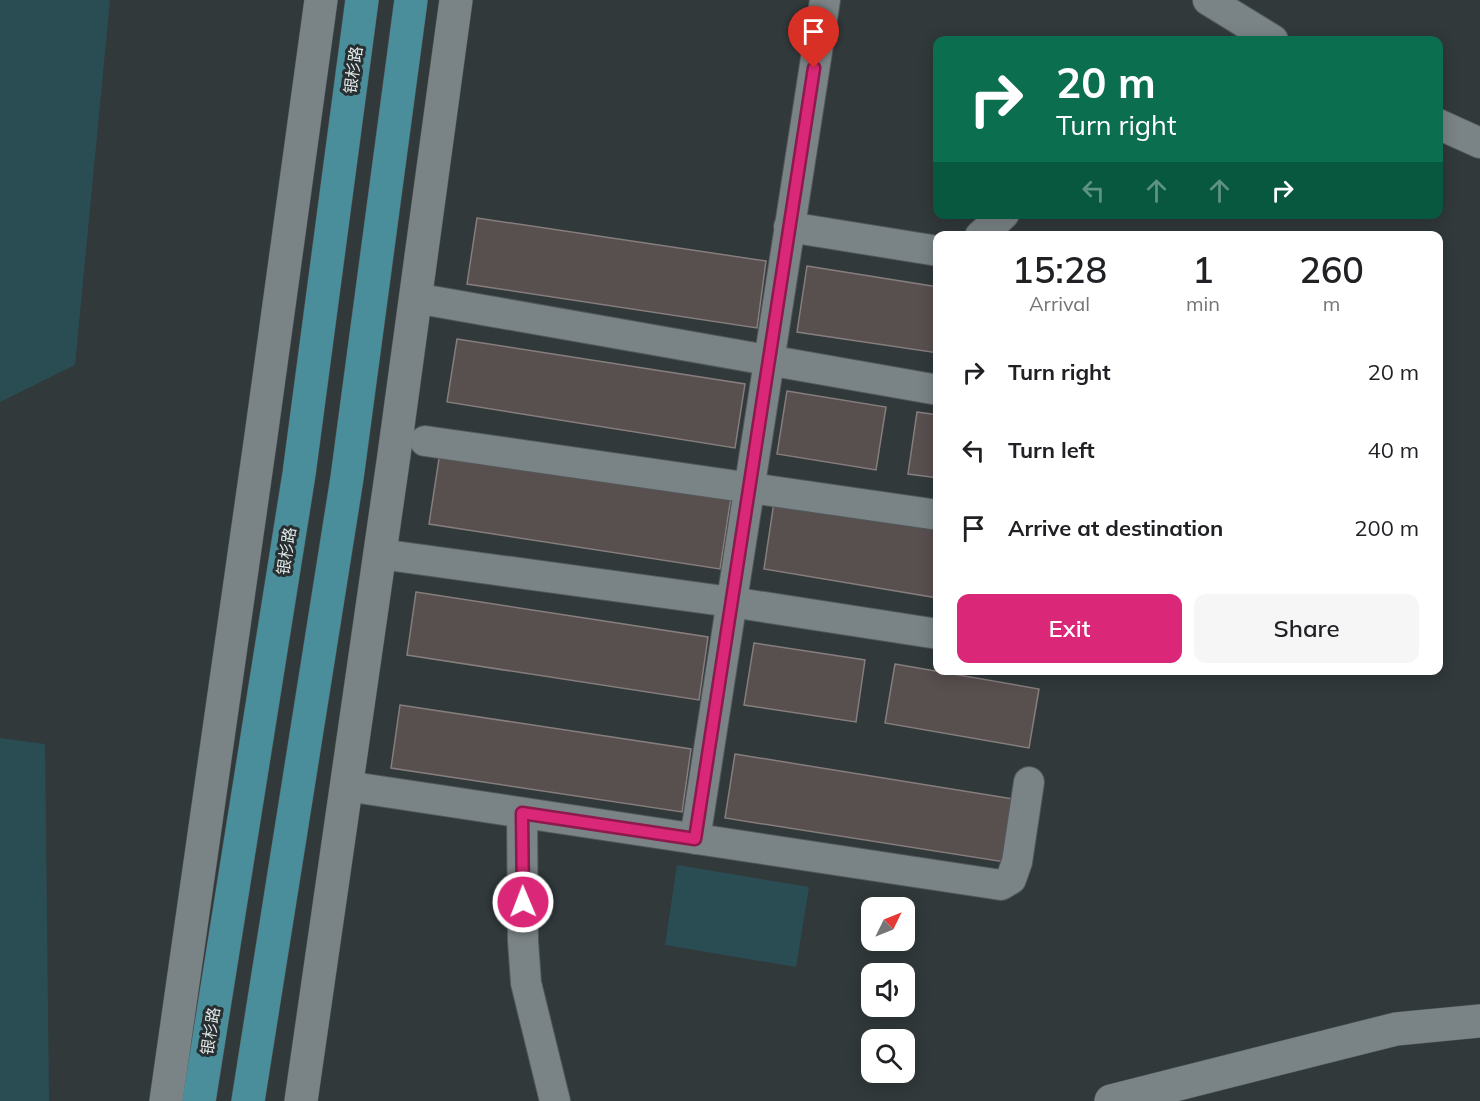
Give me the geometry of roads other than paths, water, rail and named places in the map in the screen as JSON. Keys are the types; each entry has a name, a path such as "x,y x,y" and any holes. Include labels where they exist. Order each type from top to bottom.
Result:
{"main road":[{"name":"银杉路","path":"199,1101 299,474 362,0"},
{"path":"248,1101 347,478 411,0"}],"street":[{"path":"166,1101 321,0"},
{"path":"301,1101 380,554 456,0"},
{"path":"695,839 825,0"},
{"path":"1208,0 1266,36"},
{"path":"1443,126 1480,143"},
{"path":"985,231 999,219"},
{"path":"789,227 933,250"},
{"path":"415,298 933,389"},
{"path":"425,441 933,514"},
{"path":"380,554 731,602 933,633"},
{"path":"346,786 1001,885 1011,879 1017,862 1029,782"},
{"path":"522,813 523,941 526,983 555,1101"},
{"path":"1111,1101 1396,1029 1480,1021"}]}
